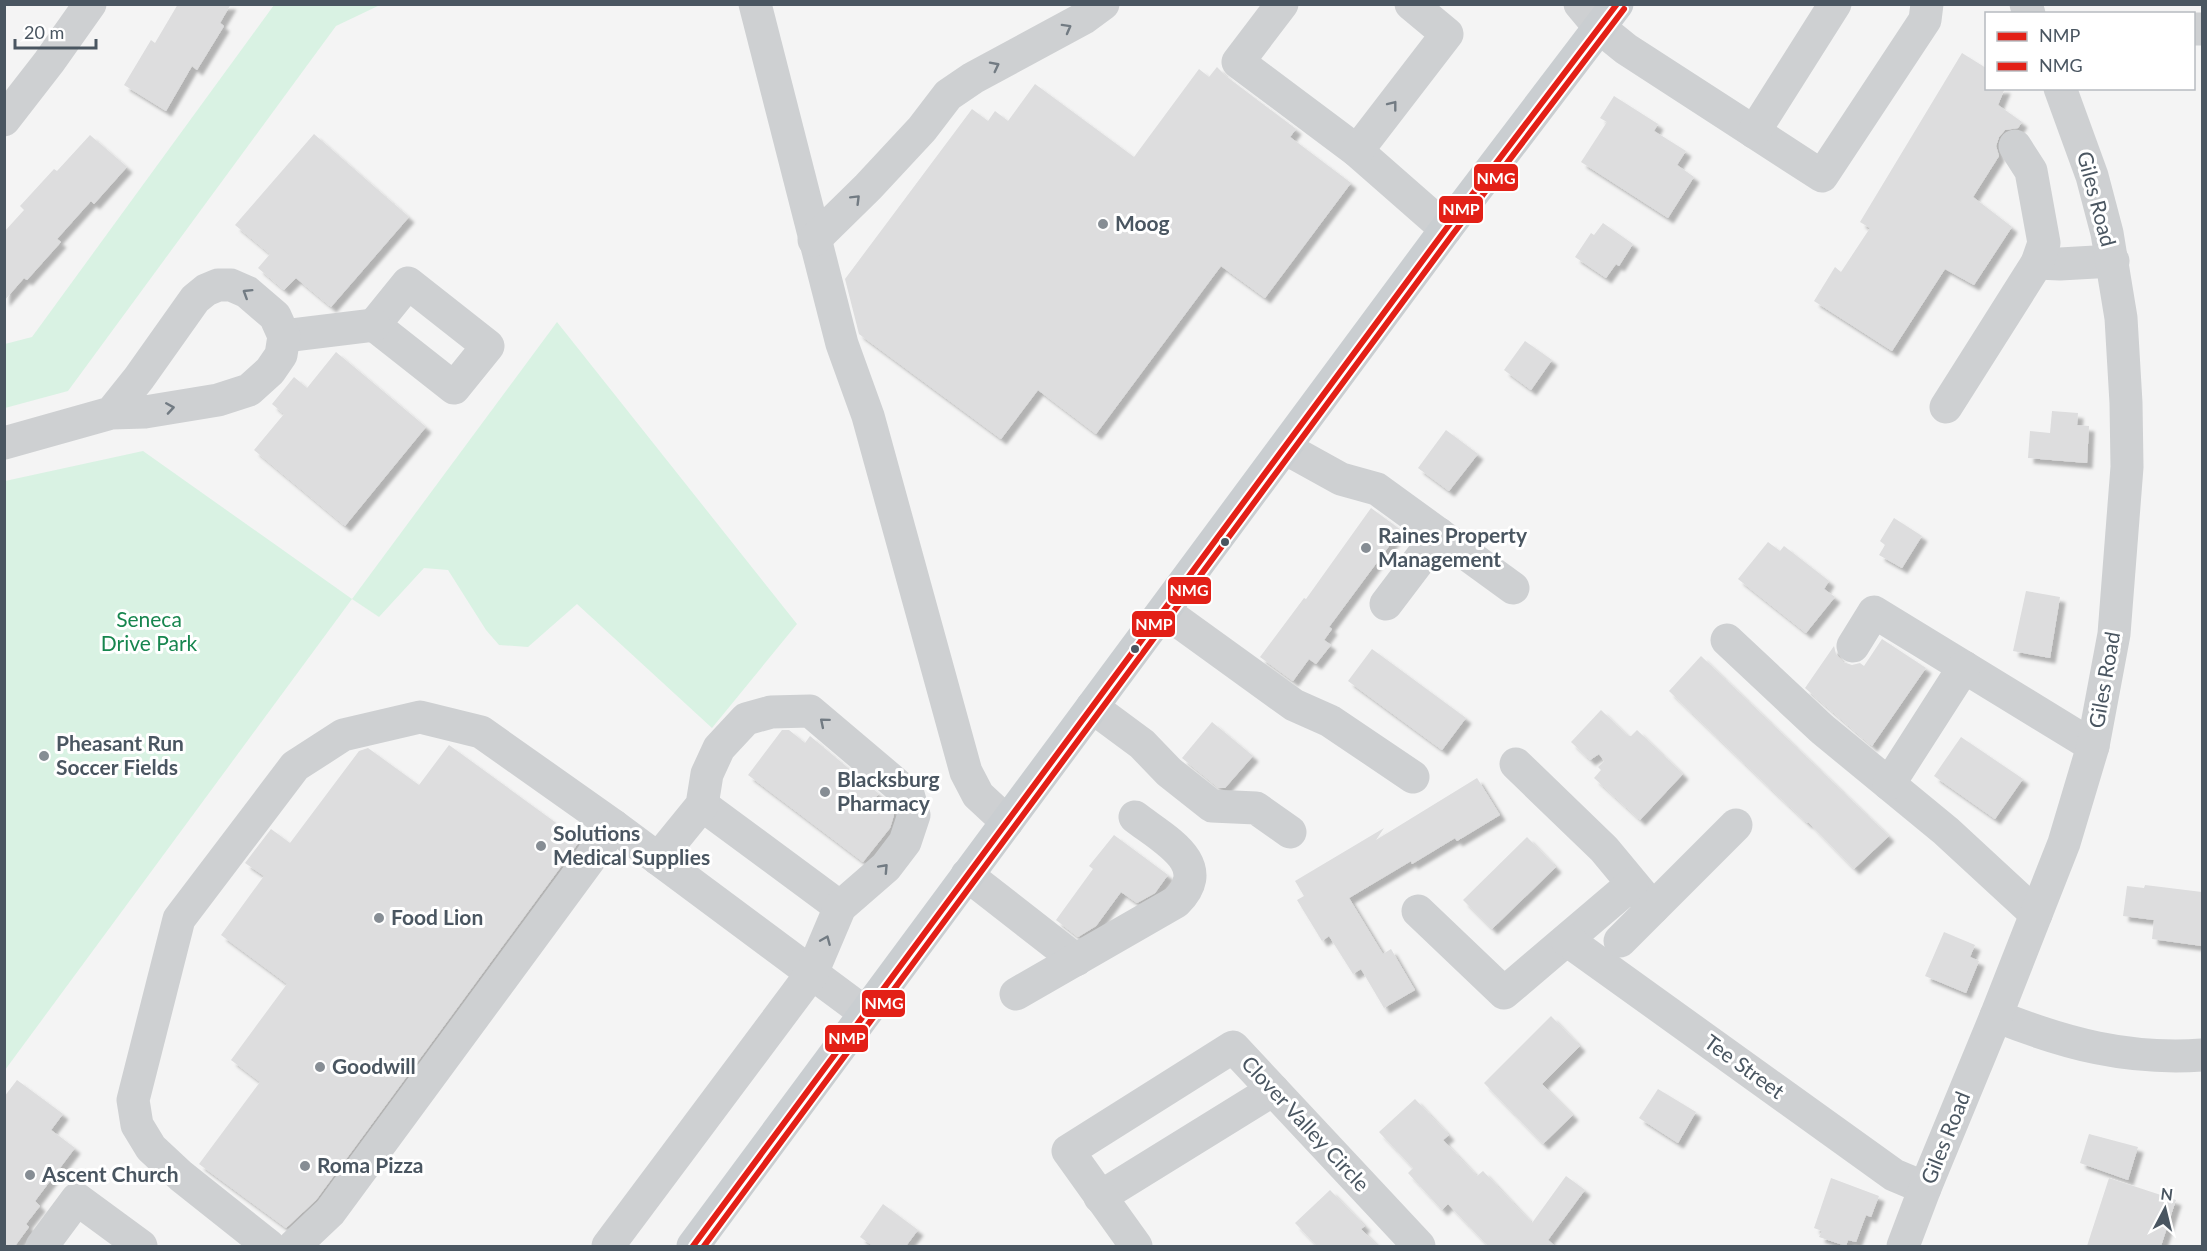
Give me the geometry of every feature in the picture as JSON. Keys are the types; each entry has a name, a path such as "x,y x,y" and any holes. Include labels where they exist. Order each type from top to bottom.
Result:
{"main road":[{"path":"693,1246 864,1012 1446,229 1599,12"}],"street":[{"path":"4,120 50,62 90,4"},
{"path":"755,4 842,344 867,416 966,772 978,795 1007,822"},
{"path":"814,240 922,129 948,95 973,78 1084,18 1103,4"},
{"path":"1282,4 1238,62 1357,151 1446,229"},
{"path":"1357,151 1447,34 1412,4"},
{"path":"1754,132 1835,4"},
{"path":"1599,12 1626,49 1822,176 1925,20 1927,4"},
{"name":"Giles Road","path":"1903,1246 1924,1188 1996,1016 2064,843 2093,746 2114,634 2127,466 2123,347 2113,261 2092,176 2061,90"},
{"path":"1946,407 2037,263 2044,243 2031,171 2015,146"},
{"path":"2037,263 2113,261"},
{"path":"4,443 111,413 145,412 218,400 249,390 270,371 281,355 284,336 275,315 247,292 231,285 218,285 206,290 195,299 111,413"},
{"path":"284,336 374,325"},
{"path":"1285,448 1341,479 1377,489 1513,588"},
{"path":"1386,604 1439,534"},
{"path":"1164,610 1294,705 1330,721 1413,777"},
{"path":"1853,646 1874,612 2093,746"},
{"path":"1727,640 1822,729 1946,831 2036,914"},
{"path":"1888,784 1964,667"},
{"path":"1092,707 1142,744 1169,772 1212,806 1256,808 1290,832"},
{"path":"608,1246 812,973 840,907 886,867 905,842 914,815 908,794 810,711 771,712 746,719 718,748 707,774 702,805 658,859"},
{"path":"269,1246 181,1176 151,1148 136,1125 133,1100 179,919 295,766 342,735 420,717 481,732 614,826 864,1012"},
{"path":"1516,764 1604,849 1643,896"},
{"path":"702,805 840,907"},
{"path":"1016,994 1176,902 1187,889 1190,873 1186,857 1135,817"},
{"path":"1418,911 1504,993 1567,940 1643,896 1736,825"},
{"path":"294,1246 330,1212 614,826"},
{"path":"967,875 1076,960"},
{"path":"1620,941 1643,896"},
{"name":"Tee Street","path":"1567,940 1894,1175 1924,1188"},
{"path":"1996,1016 2048,1036 2091,1047 2135,1054 2202,1055"},
{"name":"Clover Valley Circle","path":"1136,1246 1068,1151 1233,1047 1419,1246"},
{"path":"1101,1197 1274,1090"},
{"path":"42,1246 77,1199 141,1246"}],"green space":[{"path":"274,5 380,5 336,26 68,391 5,408 5,344 32,337"},
{"path":"557,322 797,624 712,728 577,604 528,647 499,645 486,630 448,570 424,568 379,617 352,599"},
{"name":"Seneca Drive Park","path":"143,451 352,599 5,1070 5,481"}],"building":[{"path":"178,4 231,4 220,23 224,26 197,70 192,66 166,111 124,85 151,40 155,43"},
{"path":"1962,53 1985,67 1985,90 2004,90 1998,105 2022,122 2018,128 2005,130 1999,137 1996,146 1999,156 1973,197 2012,227 1974,285 1945,269 1892,351 1814,301 1835,267 1841,272 1870,228 1860,222"},
{"name":"Moog","path":"1217,67 1296,129 1290,137 1351,183 1265,298 1221,266 1096,434 1038,390 1001,439 859,334 845,279 972,109 988,121 995,111 1008,121 1035,84 1134,157 1199,69 1209,77"},
{"path":"1614,96 1658,124 1654,131 1686,151 1677,165 1694,177 1668,218 1581,162 1607,122 1600,118"},
{"path":"314,134 409,217 331,307 296,278 284,290 258,268 270,254 235,225"},
{"path":"90,135 127,167 94,204 91,201 57,239 61,242 27,280 24,278 4,301 4,232 24,210 20,206"},
{"path":"1603,223 1633,244 1619,266 1616,264 1606,278 1575,257 1591,233 1594,235"},
{"path":"1525,341 1552,360 1531,390 1504,370"},
{"path":"336,352 426,427 345,526 254,450 284,414 272,404 294,377 307,388"},
{"path":"2052,411 2078,413 2077,425 2089,426 2087,463 2028,458 2030,431 2050,433"},
{"path":"1446,430 1478,454 1449,491 1418,468"},
{"path":"1371,508 1401,530 1329,627 1332,629 1324,640 1331,645 1316,664 1309,659 1293,681 1260,657 1304,598 1306,599"},
{"path":"1894,518 1922,536 1902,568 1879,555 1885,545 1880,541"},
{"path":"1768,542 1780,551 1784,546 1829,581 1824,589 1835,597 1806,633 1738,579"},
{"path":"2026,591 2060,597 2050,658 2013,651"},
{"path":"1882,639 1926,668 1872,746 1805,688 1834,646 1836,654 1843,662 1852,665 1860,663 1864,666"},
{"path":"1372,649 1466,718 1442,750 1348,681"},
{"path":"1701,656 1889,836 1854,869 1808,822 1669,691"},
{"path":"1601,710 1627,735 1631,736 1637,730 1683,774 1640,820 1594,778 1601,770 1598,767 1604,761 1599,754 1590,760 1571,742"},
{"path":"1212,722 1253,756 1225,788 1219,788 1182,758"},
{"name":"Blacksburg Pharmacy","path":"782,730 789,730 805,743 810,736 879,794 876,797 893,809 894,815 890,828 863,862 748,775"},
{"path":"1961,737 2023,779 1995,819 1934,776"},
{"name":"Food Lion","path":"449,745 570,833 579,842 316,1200 286,1228 199,1164 260,1082 231,1060 287,984 221,935 264,876 245,863 271,829 290,843 359,751 368,748 419,785"},
{"path":"1477,778 1500,815 1457,841 1455,838 1412,864 1411,861 1349,898 1383,954 1391,949 1415,990 1384,1008 1361,969 1353,974 1329,936 1322,941 1297,900 1304,896 1295,881 1384,828 1376,840"},
{"path":"1114,835 1168,875 1155,893 1137,903 1121,892 1096,926 1078,937 1056,920 1093,869 1089,866"},
{"path":"1527,837 1556,867 1492,929 1463,900"},
{"path":"2145,885 2202,892 2202,946 2152,939 2154,920 2123,916 2127,886 2144,888"},
{"path":"1944,932 1975,945 1970,957 1979,961 1966,993 1925,976"},
{"path":"1551,1016 1580,1046 1542,1084 1573,1115 1543,1144 1484,1083"},
{"name":"Ascent Church","path":"17,1080 63,1114 51,1130 75,1148 35,1201 40,1206 26,1224 29,1227 15,1246 4,1246 4,1097"},
{"path":"1658,1089 1696,1112 1678,1143 1639,1118"},
{"path":"1415,1099 1449,1135 1443,1140 1477,1176 1483,1171 1532,1223 1566,1176 1585,1190 1548,1240 1555,1246 1488,1246 1448,1204 1442,1210 1408,1173 1413,1168 1379,1132"},
{"path":"2089,1134 2138,1147 2128,1180 2080,1163"},
{"path":"1831,1178 1879,1196 1871,1217 1866,1215 1856,1242 1848,1240 1846,1246 1819,1237 1822,1231 1814,1228"},
{"path":"2109,1178 2176,1200 2161,1246 2087,1246"},
{"path":"1330,1190 1365,1226 1361,1229 1378,1246 1317,1246 1295,1223"},
{"path":"883,1204 918,1230 906,1246 873,1246 860,1237"}],"transit line":[{"name":"NMP","path":"693,1246 1446,229 1617,4"},
{"name":"NMG","path":"704,1246 1453,234 1624,9"}],"place":[{"name":"Moog","path":"1103,224"},
{"name":"Raines Property Management","path":"1366,548"},
{"name":"Pheasant Run Soccer Fields","path":"44,756"},
{"name":"Blacksburg Pharmacy","path":"825,792"},
{"name":"Solutions Medical Supplies","path":"541,846"},
{"name":"Food Lion","path":"379,918"},
{"name":"Goodwill","path":"320,1067"},
{"name":"Roma Pizza","path":"305,1166"},
{"name":"Ascent Church","path":"30,1175"}]}
